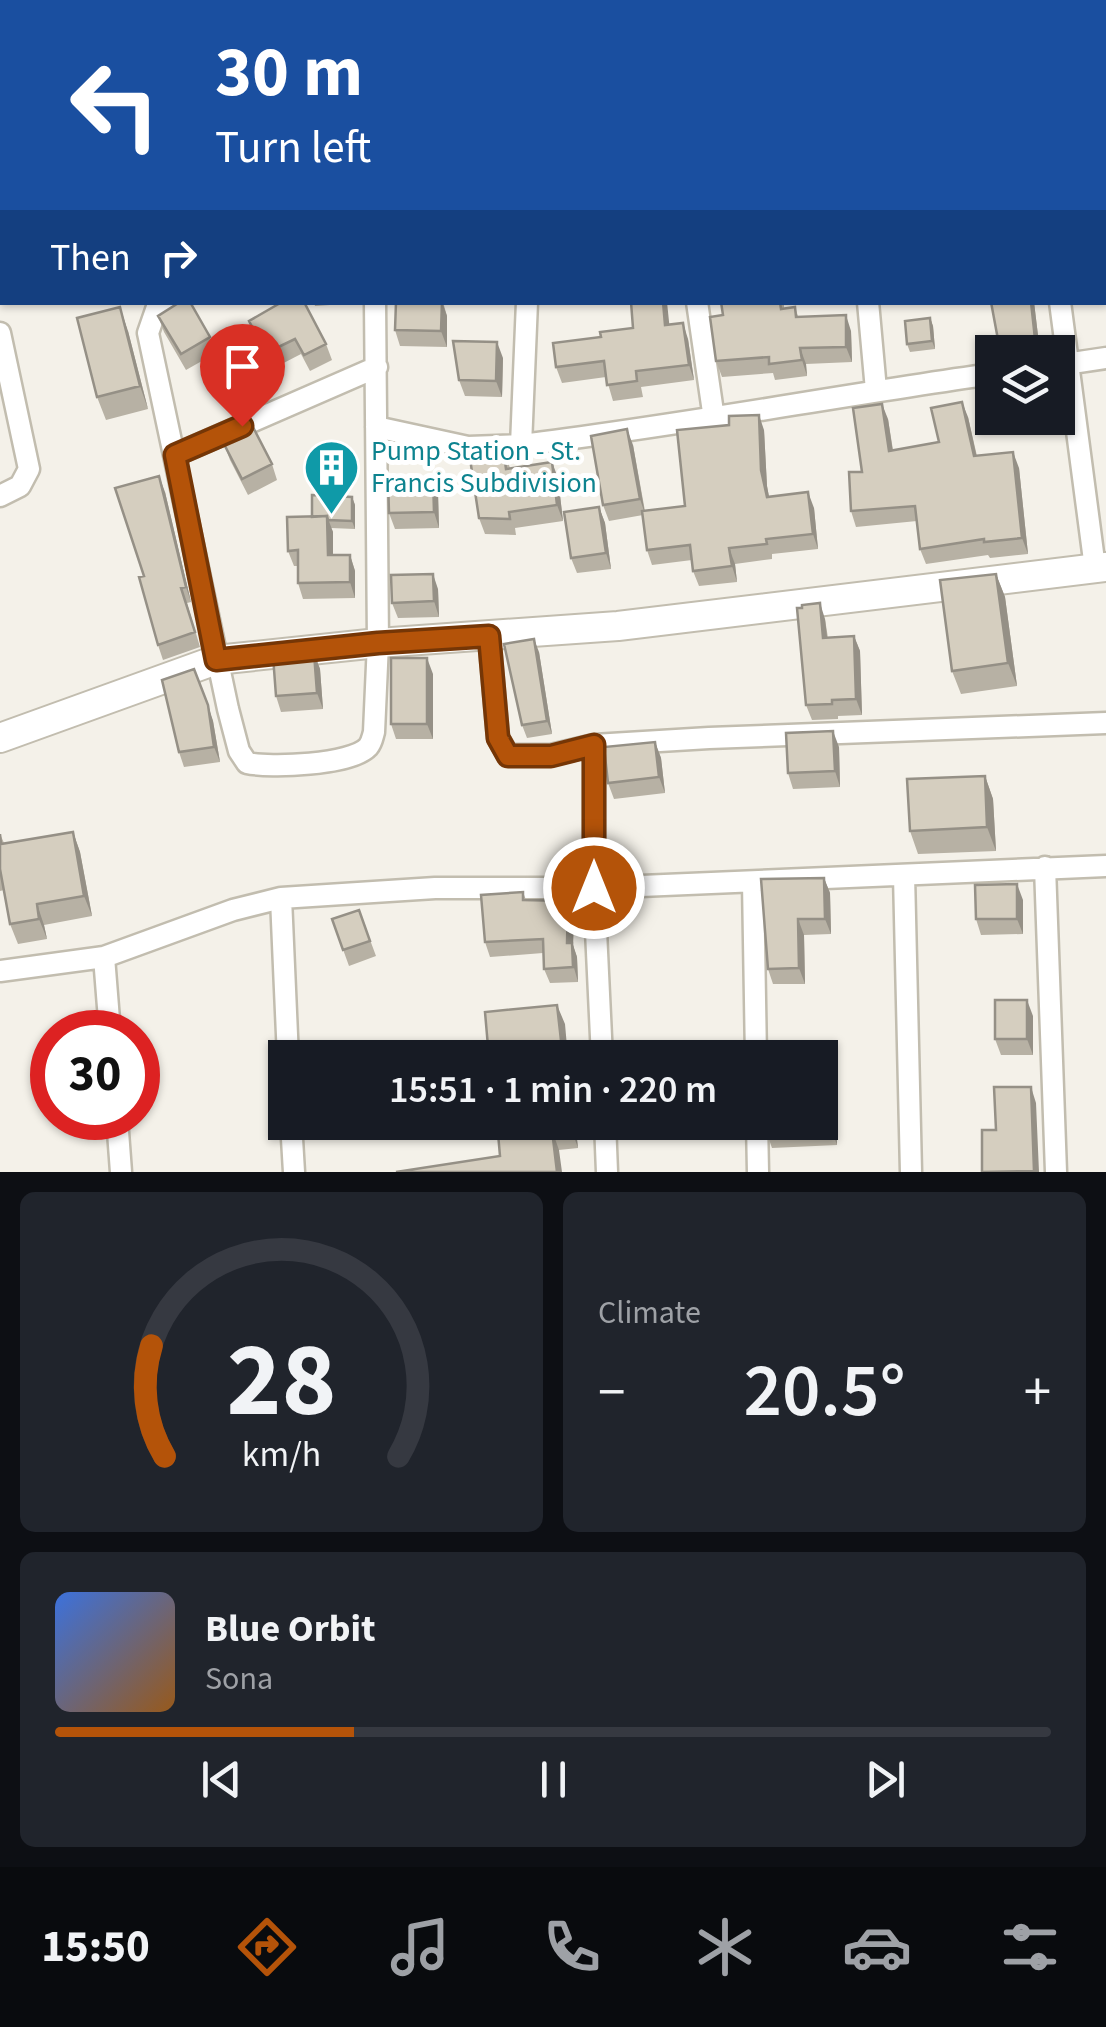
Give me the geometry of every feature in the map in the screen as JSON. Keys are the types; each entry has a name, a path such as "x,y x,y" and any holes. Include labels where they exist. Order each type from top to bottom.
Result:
{"street":[{"path":"162,305 148,333 216,660 239,751 248,763 260,766 328,761 358,754 370,745 378,643 375,305"},
{"path":"521,444 527,305"},
{"path":"697,305 714,419"},
{"path":"868,305 876,390"},
{"path":"1060,305 1062,335"},
{"path":"0,333 30,468 20,486 0,496"},
{"path":"1075,362 1106,358"},
{"path":"175,455 377,367"},
{"path":"376,427 468,447 521,444 714,419 975,376"},
{"path":"0,738 216,660 378,643 618,626 1101,567 1075,428"},
{"path":"489,636 498,738 508,756 551,756 594,745 1106,723"},
{"path":"594,745 594,888 601,1040"},
{"path":"0,971 104,957 232,910 281,898 436,888 594,888 1106,866"},
{"path":"1046,867 1056,1172"},
{"path":"904,875 911,1172"},
{"path":"753,882 756,1040"},
{"path":"281,898 287,1040"},
{"path":"104,957 108,1010"},
{"path":"119,1140 122,1172"},
{"path":"292,1140 294,1172"},
{"path":"606,1140 607,1172"},
{"path":"757,1140 758,1172"}],"building":[{"path":"175,305 192,305 210,337 181,354 158,316"},
{"path":"277,305 306,305 326,344 304,355 295,339 266,353 249,321"},
{"path":"396,305 442,305 441,331 395,330"},
{"path":"631,305 663,305 665,325 683,323 689,365 636,371 637,381 607,385 604,361 556,367 553,343 633,328"},
{"path":"721,305 795,307 796,317 846,315 846,347 800,348 802,360 769,364 769,357 716,361 710,317 723,315"},
{"path":"992,305 1031,305 1035,335 997,335"},
{"path":"120,307 140,386 97,397 77,318"},
{"path":"930,318 932,341 907,344 905,321"},
{"path":"453,341 497,342 496,381 459,380"},
{"path":"962,402 974,456 1013,452 1022,538 984,539 920,549 915,506 851,511 849,472 862,472 853,408 882,404 889,451 939,442 931,408"},
{"path":"759,415 761,470 767,497 808,492 813,534 729,548 732,566 693,571 690,545 647,550 642,511 685,506 677,430 729,425 729,416"},
{"path":"254,429 272,464 242,479 224,444"},
{"path":"627,429 640,499 603,505 591,436"},
{"path":"503,447 506,469 552,462 557,505 509,512 510,519 479,518 469,452"},
{"path":"159,476 186,587 181,588 195,632 158,645 139,577 144,576 115,488"},
{"path":"388,478 433,478 434,512 389,513"},
{"path":"312,495 352,497 352,521 312,517"},
{"path":"599,507 606,553 571,558 564,512"},
{"path":"327,516 328,555 350,555 350,582 298,583 298,550 288,551 287,517"},
{"path":"433,574 434,601 392,603 391,575"},
{"path":"996,574 1008,663 952,671 940,580"},
{"path":"820,603 823,638 854,636 856,699 806,705 797,608"},
{"path":"534,639 547,721 522,725 504,644"},
{"path":"314,653 317,693 276,696 273,656"},
{"path":"391,658 427,658 427,724 391,724"},
{"path":"194,669 208,705 214,747 179,752 162,680"},
{"path":"833,731 835,771 788,773 786,733"},
{"path":"655,742 659,777 608,783 604,747"},
{"path":"985,776 987,827 910,831 907,779"},
{"path":"73,832 84,896 37,904 39,919 10,924 0,869 0,834 1,844"},
{"path":"824,878 825,919 798,919 799,968 768,969 761,879"},
{"path":"1017,884 1017,919 976,919 975,885"},
{"path":"523,892 523,900 568,901 567,943 572,943 573,967 544,969 543,939 485,942 481,895"},
{"path":"359,910 370,941 343,950 332,919"},
{"path":"995,1000 1027,1000 1027,1039 995,1039"},
{"path":"557,1005 561,1040 487,1040 485,1012"},
{"path":"994,1087 1031,1087 1034,1171 982,1172 982,1130 996,1130"},
{"path":"499,1140 553,1140 557,1172 396,1172 500,1156"}],"place":[{"name":"Pump Station - St. Francis Subdivision","path":"332,516"}],"route":[{"path":"242,426 175,455 216,660 489,636 498,738 508,756 551,756 594,745 594,888"}]}
